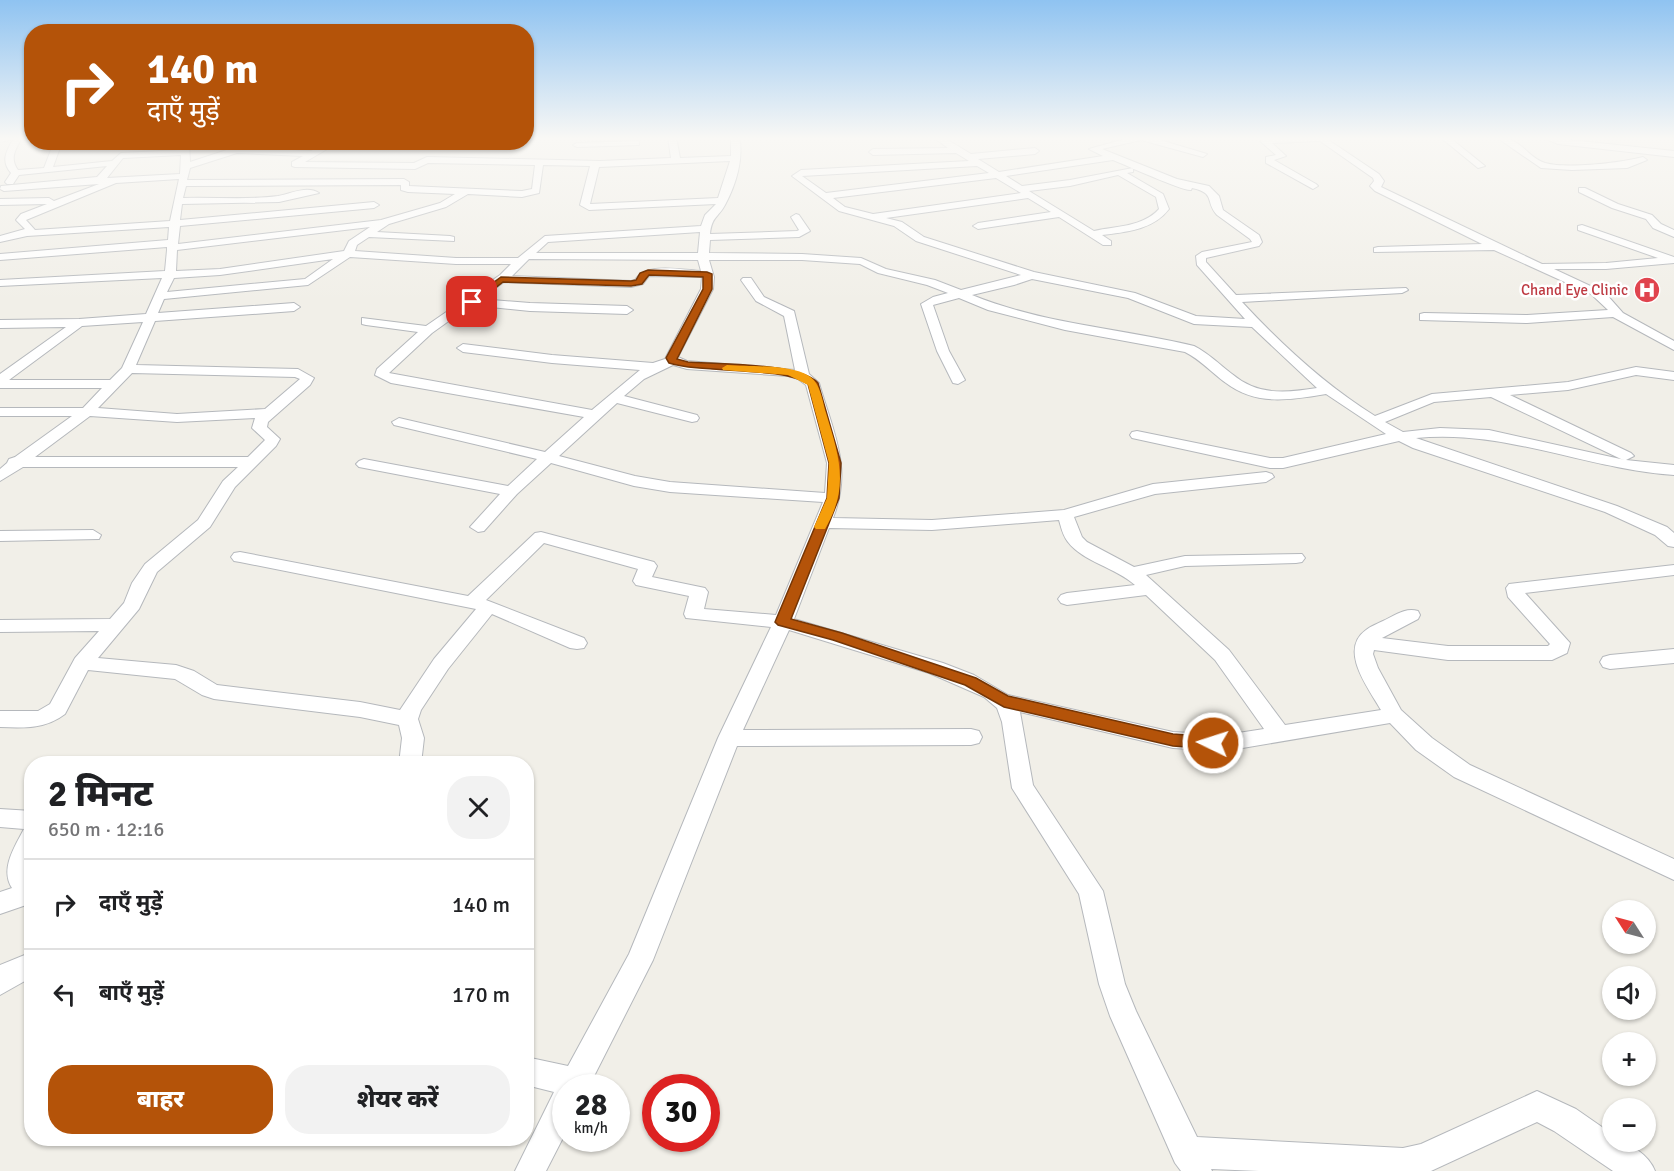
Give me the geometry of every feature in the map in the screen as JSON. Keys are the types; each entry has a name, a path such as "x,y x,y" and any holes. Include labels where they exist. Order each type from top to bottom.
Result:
{"street":[{"path":"27,233 30,227 21,220 24,216 85,192"},
{"path":"0,476 87,412 128,369 162,296 170,273 180,192"},
{"path":"179,201 279,199 296,194 339,192"},
{"path":"0,257 172,245 385,222 443,205 466,192"},
{"path":"479,192 522,194 534,192"},
{"path":"588,192 585,205 589,207 722,201"},
{"path":"672,361 671,358 707,289 707,274 703,258 707,219 720,206 725,192"},
{"path":"818,192 842,209 903,226 920,239 1030,274 1120,292 1194,321 1253,323"},
{"path":"824,196 860,192"},
{"path":"1023,192 1107,243"},
{"path":"1093,234 1145,223 1157,218 1164,209 1160,196 1152,192"},
{"path":"1212,192 1218,199 1220,213 1257,239 1255,244 1201,256 1201,263 1253,323 1327,390 1400,437 1431,450 1611,509 1670,533"},
{"path":"1383,192 1595,292 1604,297 1617,314 1674,346"},
{"path":"1585,192 1615,206 1649,217 1657,226 1674,234"},
{"path":"869,217 1029,195"},
{"path":"0,202 60,201"},
{"path":"0,207 12,202"},
{"path":"0,232 27,233 175,223 374,206"},
{"path":"978,226 1061,214"},
{"path":"595,415 391,379 381,375 400,353 501,279 541,241 556,237 646,234 799,234 805,231 796,217"},
{"path":"162,296 300,284 312,280 348,254 353,243 385,222"},
{"path":"1582,228 1674,260"},
{"path":"0,239 27,233"},
{"path":"367,234 450,239"},
{"path":"1377,250 1496,247"},
{"path":"0,283 246,269 348,254 456,261 524,258 802,257 861,261 882,271 921,279 986,305 1065,326 1189,349 1201,355 1234,383 1256,394 1276,397 1327,390"},
{"path":"1541,266 1606,266 1674,260"},
{"path":"501,279 631,284 639,282 643,275 648,273 707,274"},
{"path":"958,380 943,351 927,304 937,299 1018,281 1030,274"},
{"path":"747,280 760,299 790,315 802,376"},
{"path":"1232,299 1402,290"},
{"path":"472,302 530,307 627,310"},
{"path":"0,324 79,322 294,307"},
{"path":"1424,317 1527,319 1617,314"},
{"path":"366,321 429,330"},
{"path":"0,382 79,322"},
{"path":"463,348 544,358 654,367"},
{"path":"478,527 512,491 595,415 654,367 672,361 687,365 789,372 802,376 812,383 835,463 833,498 783,622 729,738 640,960 579,1074"},
{"path":"0,719 35,720 52,714 58,709 82,663 132,606 141,583 151,568 204,523 229,484 273,439 259,428 261,420 307,378 304,375 128,369"},
{"path":"1374,421 1431,398 1568,386 1636,370 1674,376"},
{"path":"0,382 115,384"},
{"path":"1492,392 1652,468"},
{"path":"614,398 692,418"},
{"path":"0,412 87,412 177,418 269,413"},
{"path":"399,422 670,488 833,498"},
{"path":"1137,435 1270,463 1283,463 1400,437 1443,432 1478,433 1652,468 1674,470"},
{"path":"0,462 252,462"},
{"path":"364,464 512,491"},
{"path":"822,523 932,525 1065,514 1153,489 1181,484 1266,477"},
{"path":"1065,514 1074,539 1082,546 1132,573 1222,655 1279,733"},
{"path":"0,536 93,535"},
{"path":"411,756 413,738 408,719 425,685 481,605 541,537 648,566 642,581 699,592 693,614 783,622 837,636 971,681 1004,701 1173,740 1225,743 1394,715"},
{"path":"240,557 481,605 577,643"},
{"path":"1132,573 1185,561 1296,558"},
{"path":"1366,642 1448,653 1552,653 1560,648 1560,643 1517,597 1515,588 1674,570"},
{"path":"1067,599 1151,589"},
{"path":"1411,615 1371,635 1366,642 1363,654 1368,668 1394,715 1424,744 1462,771 1674,870"},
{"path":"0,626 116,625"},
{"path":"1610,662 1674,656"},
{"path":"82,663 176,672 191,676 214,692 258,699 351,706 408,719"},
{"path":"1004,701 1012,718 1017,773 1023,788 1090,891 1112,984 1124,1016 1192,1162 1403,1163 1423,1159 1537,1106 1565,1120 1640,1171"},
{"path":"729,738 971,737"},
{"path":"0,818 24,819"},
{"path":"24,853 18,866 18,878 24,885"},
{"path":"0,903 24,895"},
{"path":"0,982 12,972 24,967"},
{"path":"534,1074 552,1082"},
{"path":"530,1171 552,1128"}],"slow traffic":[{"path":"727,368 789,372 802,376 812,383 835,463 833,498 820,527"}],"place":[{"name":"Chand Eye Clinic","path":"1647,290"}],"route":[{"path":"472,302 501,279 631,284 639,282 644,273 707,274 709,282 702,302 671,358 672,361 687,365 789,372 809,380 812,383 835,463 833,498 783,622 837,636 971,681 1004,701 1173,740 1213,743"}]}
